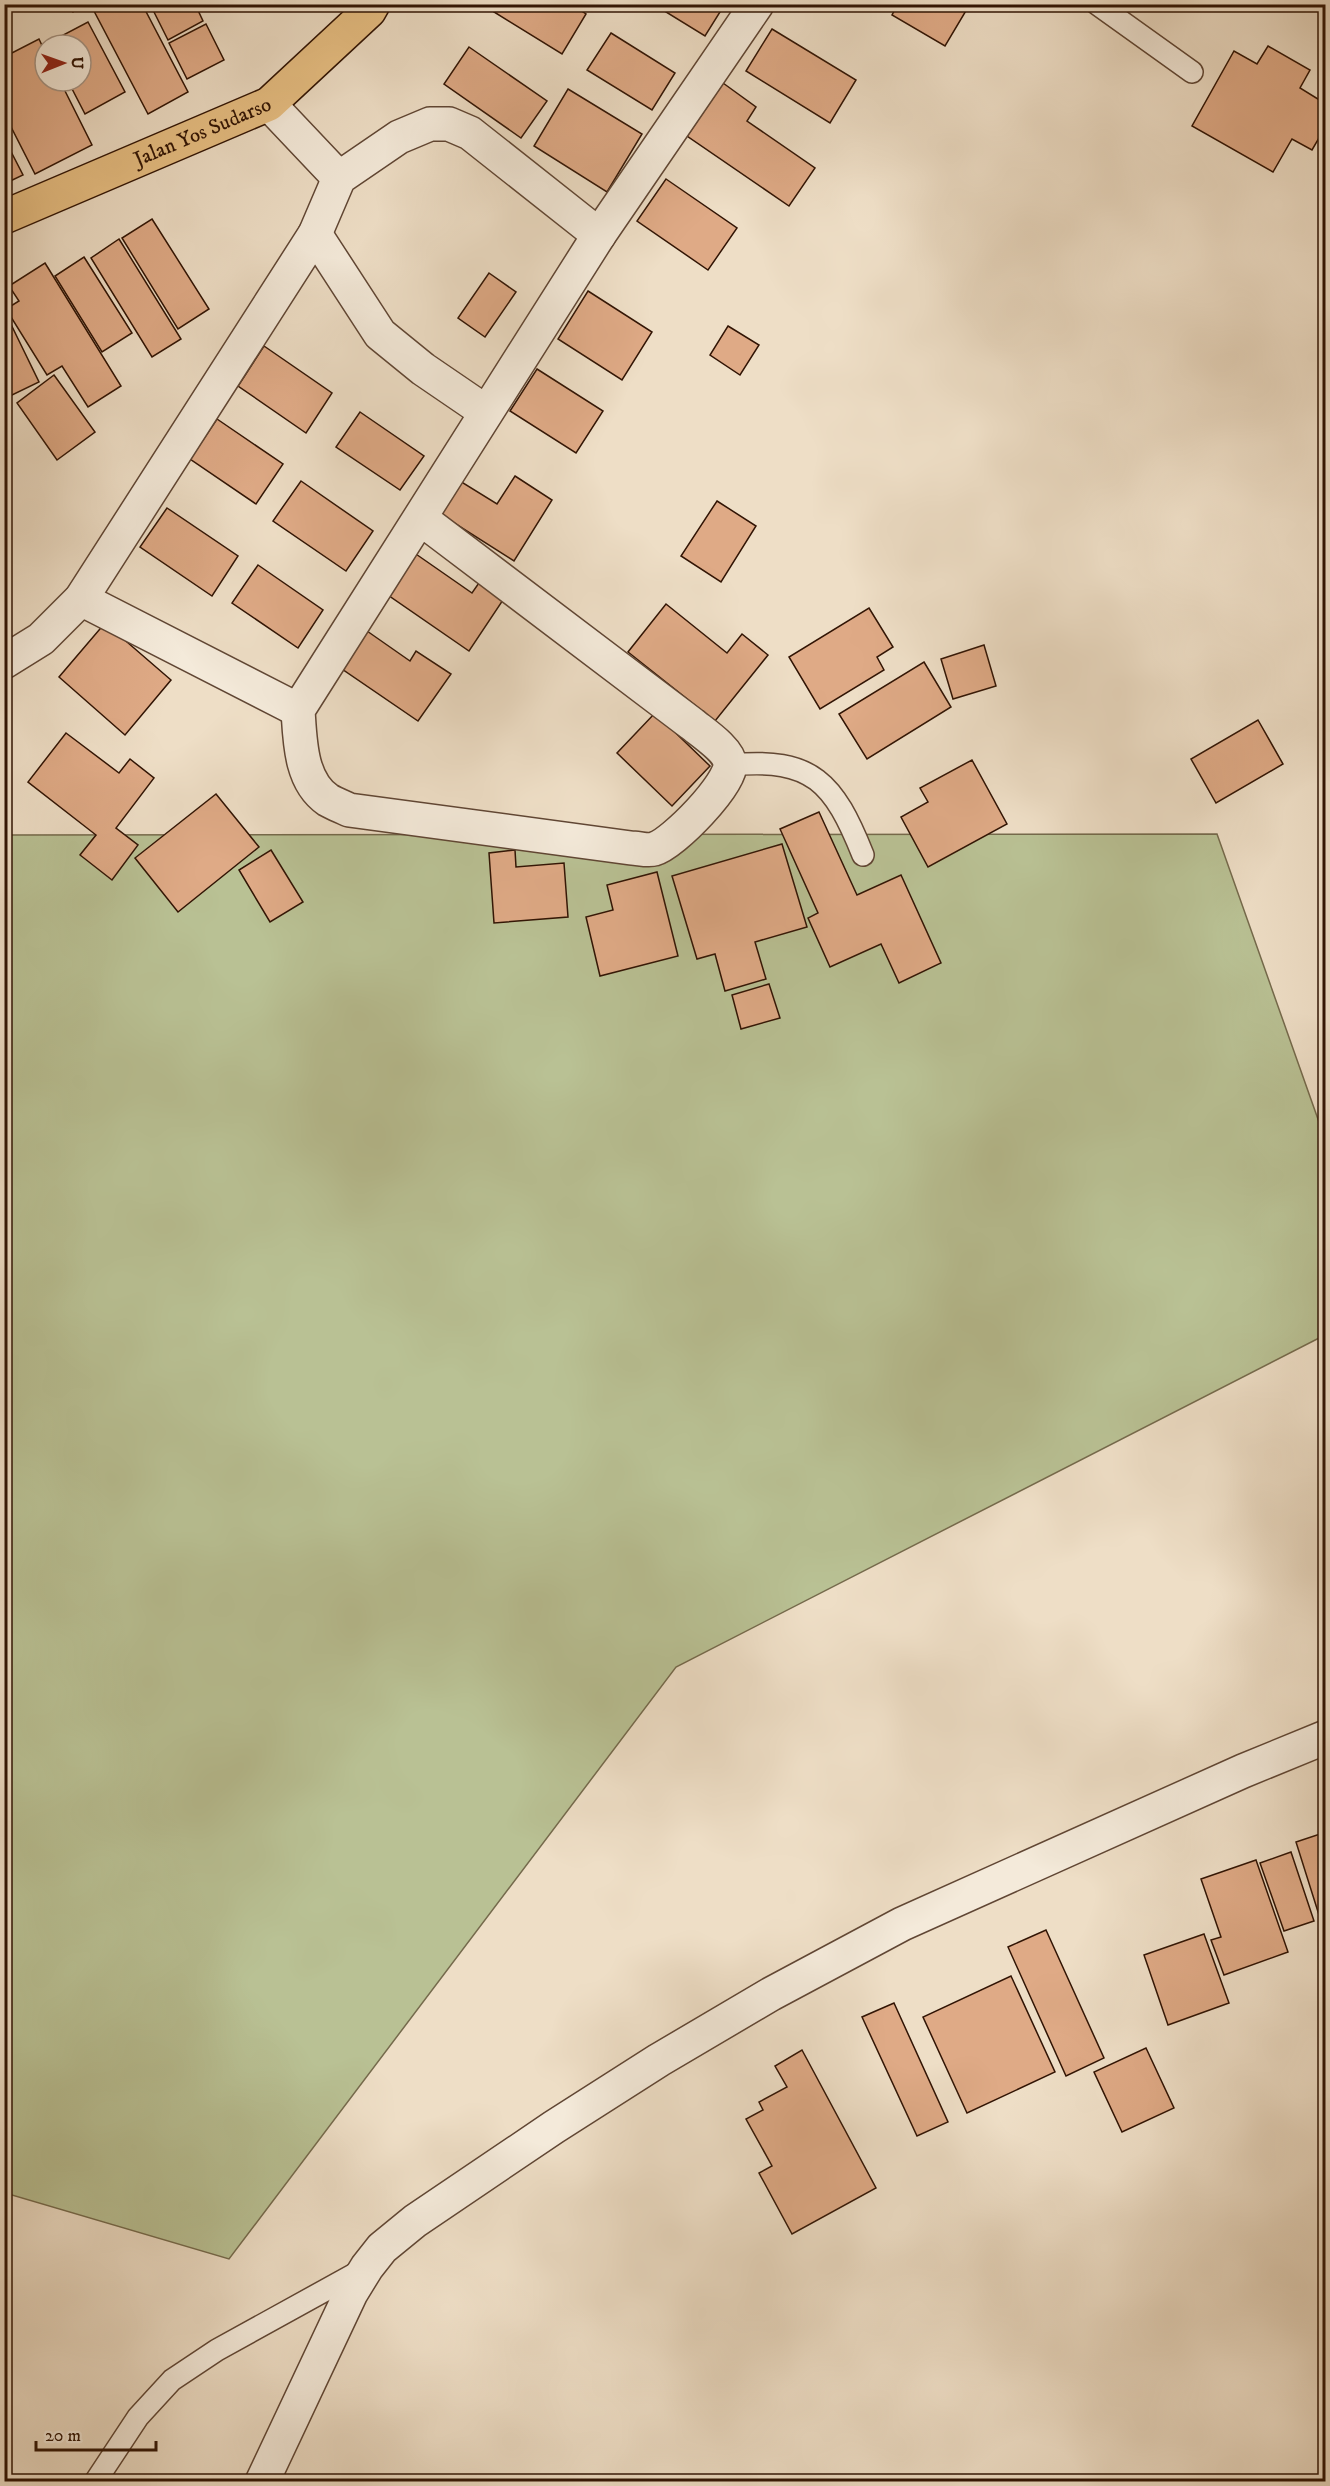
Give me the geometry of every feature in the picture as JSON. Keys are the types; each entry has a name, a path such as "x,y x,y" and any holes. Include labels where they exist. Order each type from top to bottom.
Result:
{"highway":[{"name":"Jalan Yos Sudarso","path":"4,217 269,104 369,11 373,4"}],"street":[{"path":"420,518 692,724 717,744 729,758 731,765 727,779 678,835 654,849 631,848 350,810 327,799 311,781 301,751 298,710 599,235 757,4"},
{"path":"269,104 339,178"},
{"path":"4,662 41,639 81,599 315,234 339,178 399,137 430,124 449,124 470,133 599,235"},
{"path":"315,234 380,334 423,369 486,412"},
{"path":"81,599 298,710"},
{"path":"262,2481 351,2293 382,2248 415,2221 554,2127 659,2060 771,1995 912,1920 1233,1776 1326,1737"}],"lane":[{"path":"1097,4 1192,72"},
{"path":"731,765 763,762 793,768 814,777 832,794 849,821 863,855"},
{"path":"95,2481 138,2417 172,2380 217,2350 367,2267"}],"green space":[{"path":"1217,834 1325,1139 1325,1335 676,1667 229,2259 5,2193 4,835"}],"building":[{"path":"69,4 85,4 73,12"},
{"path":"106,4 142,4 188,92 148,114 94,11"},
{"path":"150,4 195,4 203,21 168,40"},
{"path":"499,4 571,4 586,14 562,54 494,12"},
{"path":"653,4 725,4 705,36"},
{"path":"879,4 893,4 889,11"},
{"path":"898,4 970,4 945,46 892,15"},
{"path":"88,22 125,92 85,114 74,93 93,93 93,33 67,33"},
{"path":"206,24 224,60 187,79 169,43"},
{"path":"772,29 856,80 830,123 746,71"},
{"path":"611,33 675,73 652,110 587,70"},
{"path":"33,42 33,93 66,93 92,145 35,174 4,113 4,57"},
{"path":"1268,46 1310,70 1300,88 1326,104 1326,126 1312,150 1292,139 1273,172 1192,126 1234,51 1257,64"},
{"path":"469,47 547,101 521,138 444,84"},
{"path":"723,83 756,107 747,121 815,168 789,206 687,136"},
{"path":"568,89 642,134 607,192 534,146"},
{"path":"4,138 23,175 4,184"},
{"path":"666,179 737,228 708,270 637,221"},
{"path":"152,219 209,309 178,329 122,238"},
{"path":"119,239 181,339 152,357 91,258"},
{"path":"84,257 132,333 102,352 55,276"},
{"path":"45,263 121,386 88,407 62,366 47,375 6,309 19,301 9,286"},
{"path":"489,273 516,292 485,337 458,318"},
{"path":"588,291 652,332 622,380 558,339"},
{"path":"4,310 39,382 10,396 4,383"},
{"path":"728,326 759,345 740,375 710,355"},
{"path":"264,346 332,393 306,433 238,386"},
{"path":"537,369 603,411 576,453 510,411"},
{"path":"54,375 95,432 57,460 17,403"},
{"path":"360,412 424,456 400,490 336,447"},
{"path":"217,419 283,464 256,504 190,459"},
{"path":"515,476 552,500 514,561 440,514 460,481 497,504"},
{"path":"301,481 373,531 346,571 273,521"},
{"path":"717,501 756,526 721,582 681,556"},
{"path":"167,508 238,556 212,596 140,547"},
{"path":"413,552 472,593 481,580 505,597 469,651 385,593"},
{"path":"258,565 323,610 298,648 232,603"},
{"path":"666,604 727,653 742,634 768,655 715,721 628,652"},
{"path":"869,608 893,647 877,657 884,670 820,709 789,657"},
{"path":"105,623 171,680 125,735 59,677"},
{"path":"367,631 410,661 416,651 451,674 418,721 342,669"},
{"path":"984,645 996,686 953,699 941,659"},
{"path":"924,662 951,707 867,759 839,714"},
{"path":"655,713 710,766 672,806 617,753"},
{"path":"1258,720 1283,764 1216,803 1191,759"},
{"path":"66,733 119,773 130,759 154,778 116,828 138,845 112,880 80,855 96,835 28,782"},
{"path":"972,760 1007,824 928,867 901,817 928,802 920,788"},
{"path":"216,794 259,847 178,912 135,858"},
{"path":"819,812 857,895 901,875 941,963 899,983 881,944 830,967 808,918 818,913 780,829"},
{"path":"782,844 807,927 755,942 766,979 725,991 715,954 697,959 672,876"},
{"path":"271,850 303,902 270,922 239,870"},
{"path":"515,850 516,867 564,863 568,917 494,923 489,853"},
{"path":"657,872 678,956 600,976 586,917 613,910 607,885"},
{"path":"769,984 780,1018 741,1029 732,995"},
{"path":"1326,1832 1326,1912 1319,1915 1296,1842"},
{"path":"1291,1852 1314,1921 1284,1931 1260,1863"},
{"path":"1256,1860 1288,1952 1224,1975 1211,1940 1221,1937 1201,1879"},
{"path":"1046,1930 1104,2058 1066,2076 1008,1947"},
{"path":"1204,1934 1229,2003 1168,2025 1144,1955"},
{"path":"1011,1976 1055,2072 967,2113 923,2017"},
{"path":"894,2003 948,2122 917,2136 862,2017"},
{"path":"1146,2048 1174,2108 1122,2132 1094,2072"},
{"path":"802,2050 876,2188 792,2234 759,2173 772,2166 746,2119 763,2110 759,2102 787,2087 775,2066"}]}
